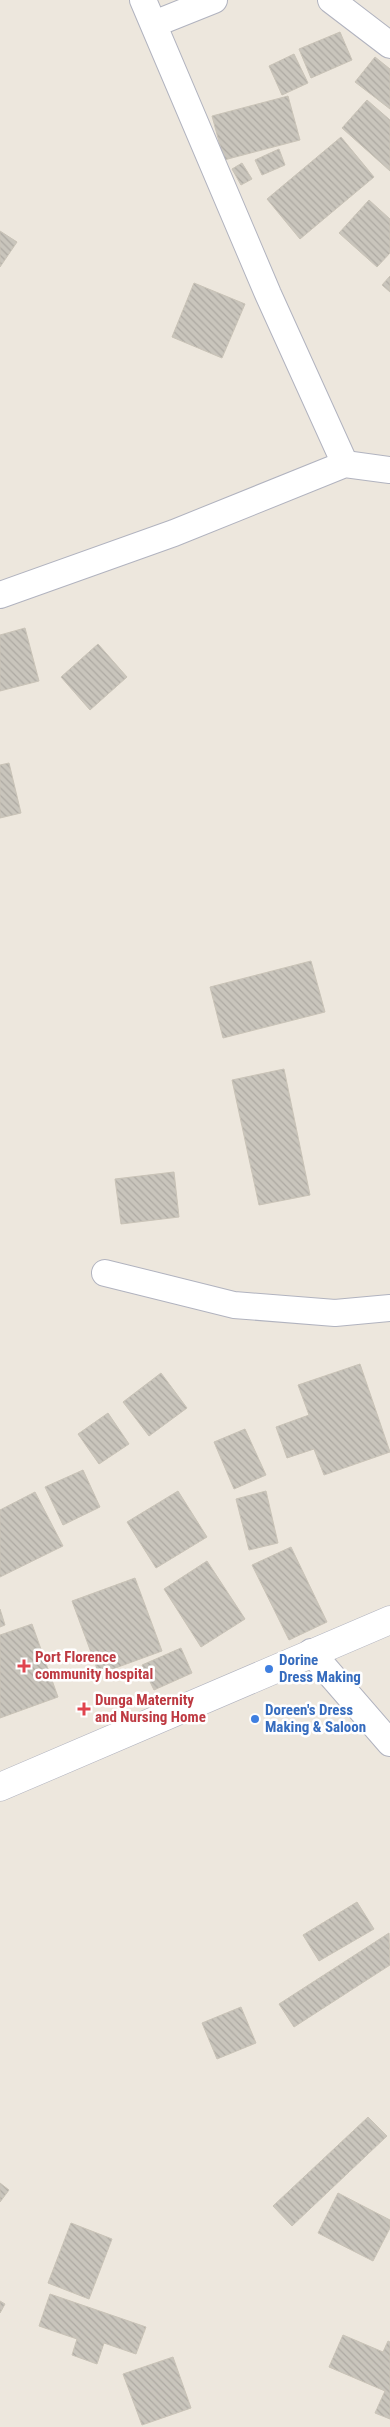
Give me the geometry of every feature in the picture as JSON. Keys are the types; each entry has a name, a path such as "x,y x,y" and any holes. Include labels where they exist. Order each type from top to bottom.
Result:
{"main road":[{"path":"0,1787 311,1652 390,1620"}],"street":[{"path":"143,0 268,294 345,464"},
{"path":"154,24 214,0"},
{"path":"331,0 390,45"},
{"path":"0,595 174,533 345,464 390,470"},
{"path":"105,1273 234,1304 335,1313 390,1308"},
{"path":"311,1652 390,1743"}],"building":[{"path":"340,32 352,60 311,78 299,49"},
{"path":"294,54 308,83 282,95 269,66"},
{"path":"375,57 390,69 390,109 355,82"},
{"path":"288,96 300,140 224,160 212,116"},
{"path":"367,100 390,120 390,171 342,128"},
{"path":"341,137 374,177 300,239 267,199"},
{"path":"279,149 285,165 262,175 255,160"},
{"path":"242,163 252,179 241,185 232,169"},
{"path":"369,200 390,219 390,253 377,267 339,233"},
{"path":"0,231 17,242 0,267"},
{"path":"390,276 390,292 382,285"},
{"path":"194,283 245,304 222,358 172,337"},
{"path":"25,628 39,681 0,691 0,635"},
{"path":"98,644 127,677 90,710 61,677"},
{"path":"9,763 21,813 0,818 0,765"},
{"path":"311,961 325,1012 223,1038 210,987"},
{"path":"284,1069 310,1195 259,1205 232,1080"},
{"path":"174,1172 179,1217 121,1224 115,1179"},
{"path":"360,1364 390,1452 324,1475 314,1449 287,1458 276,1427 309,1415 298,1385"},
{"path":"161,1373 187,1408 149,1436 123,1402"},
{"path":"108,1413 129,1444 99,1464 78,1434"},
{"path":"245,1429 266,1475 234,1489 214,1442"},
{"path":"83,1470 100,1507 63,1525 45,1487"},
{"path":"178,1491 207,1537 156,1568 127,1522"},
{"path":"266,1491 278,1543 249,1550 236,1499"},
{"path":"35,1492 63,1546 0,1577 0,1510"},
{"path":"291,1547 327,1622 289,1640 252,1565"},
{"path":"207,1561 245,1619 201,1647 164,1589"},
{"path":"135,1578 162,1651 99,1674 72,1601"},
{"path":"0,1609 5,1625 0,1627"},
{"name":"Port Florence community hospital","path":"32,1624 58,1697 0,1718 0,1635"},
{"path":"181,1648 192,1673 154,1690 142,1665"},
{"path":"357,1902 374,1929 319,1961 303,1935"},
{"path":"389,1933 390,1965 294,2027 279,2004"},
{"path":"241,2007 256,2043 217,2059 202,2023"},
{"path":"368,2117 387,2136 292,2226 273,2206"},
{"path":"0,2183 9,2190 0,2202"},
{"path":"338,2193 390,2220 390,2228 373,2261 318,2233"},
{"path":"71,2223 112,2239 89,2299 48,2283"},
{"path":"50,2294 146,2327 136,2354 104,2343 97,2364 72,2355 77,2339 39,2326"},
{"path":"0,2301 5,2304 0,2313"},
{"path":"343,2335 383,2352 388,2341 390,2342 390,2419 375,2413 385,2391 329,2367"},
{"path":"173,2357 191,2408 142,2425 123,2374"}],"place":[{"name":"Port Florence community hospital","path":"24,1666"},
{"name":"Dorine Dress Making","path":"269,1669"},
{"name":"Dunga Maternity and Nursing Home","path":"84,1709"},
{"name":"Doreen's Dress Making & Saloon","path":"255,1719"}]}
